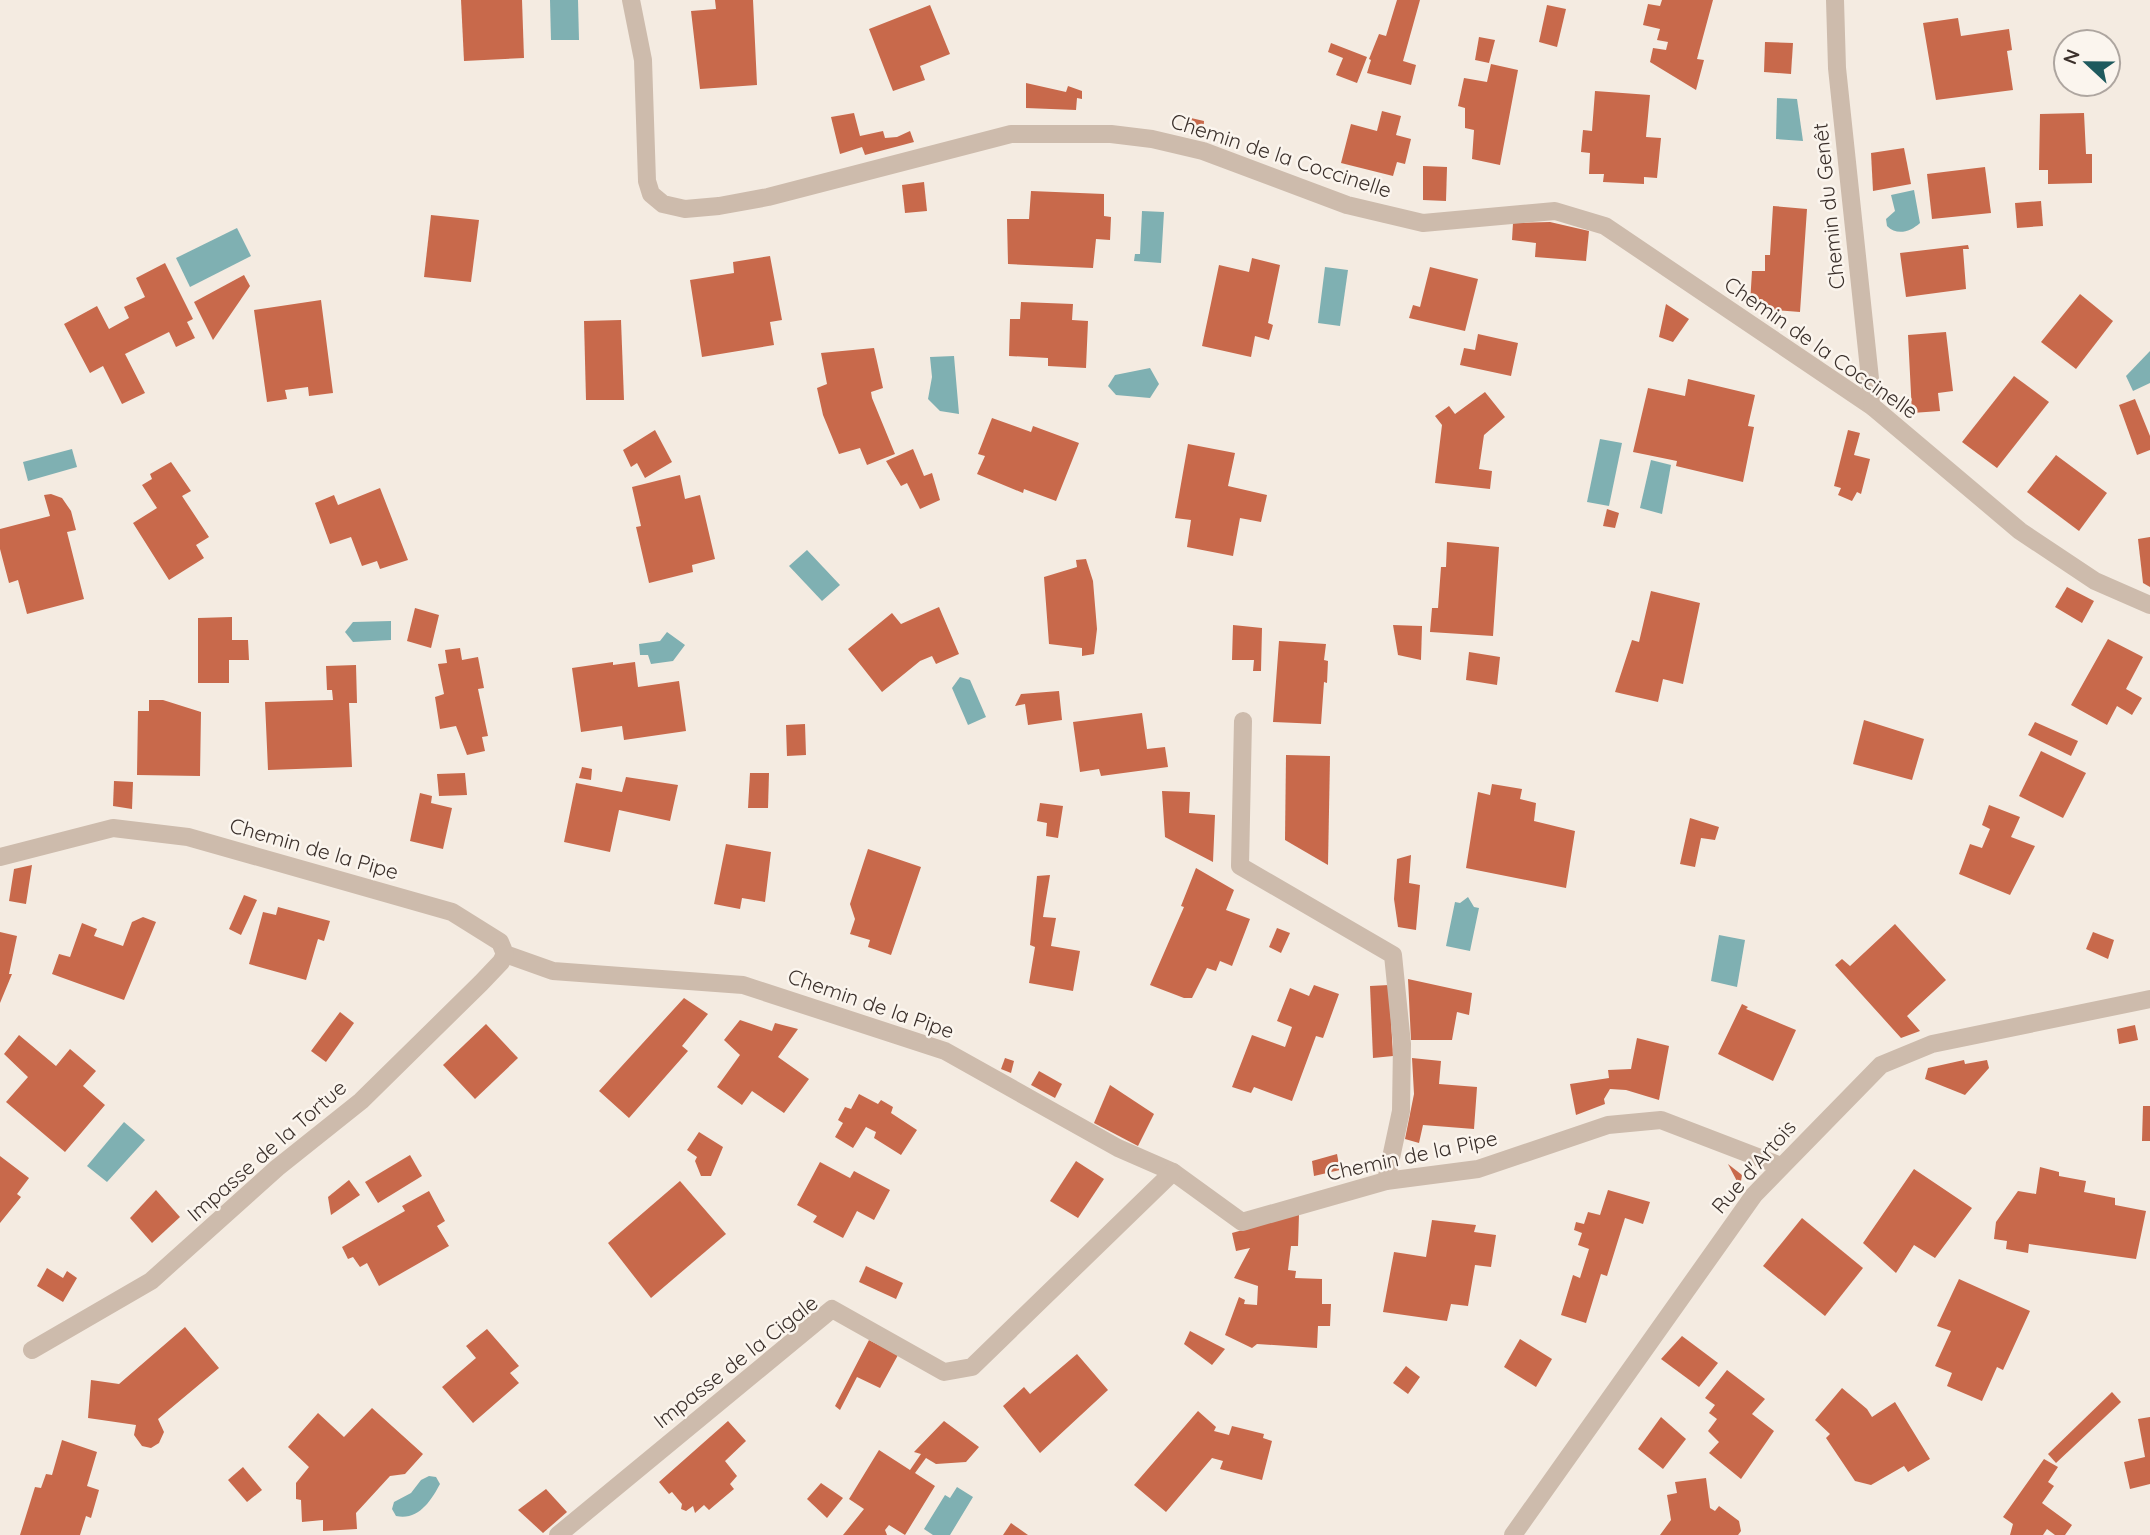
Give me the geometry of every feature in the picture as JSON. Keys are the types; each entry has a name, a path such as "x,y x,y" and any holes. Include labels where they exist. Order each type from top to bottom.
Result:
{"street":[{"name":"Chemin de la Coccinelle","path":"631,0 642,60 647,181 651,194 663,204 675,208 719,206 768,197 1011,134 1111,134 1152,139 1203,151 1347,205 1423,223 1555,211 1605,226 1873,407 2020,531 2095,581 2150,605"},
{"name":"Chemin du Genêt","path":"1835,0 1837,68 1873,407"},
{"path":"1243,721 1240,866 1393,955 1402,1044 1401,1111 1386,1181"},
{"name":"Chemin de la Pipe","path":"0,857 113,828 188,837 452,912 500,942 505,954 553,971 743,985 944,1051 1118,1148 1172,1172 1242,1222 1386,1181 1478,1169 1608,1125 1661,1121 1781,1166"},
{"name":"Impasse de la Tortue","path":"32,1350 151,1281 278,1168 361,1101 481,983 505,954"},
{"name":"Rue d'Artois","path":"1514,1535 1754,1195 1881,1065 1932,1044 2150,999"},
{"name":"Impasse de la Cigale","path":"558,1535 832,1309 944,1372 972,1367 1172,1172"}],"water":[{"path":"550,0 578,0 579,40 551,40"},
{"path":"1777,98 1797,99 1803,141 1776,139"},
{"path":"1914,190 1920,223 1903,232 1891,229 1887,226 1886,219 1895,211 1891,195"},
{"path":"1142,211 1164,212 1161,263 1134,261 1135,254 1140,254"},
{"path":"237,228 251,256 190,287 176,258"},
{"path":"1325,267 1348,270 1340,326 1318,323"},
{"path":"2150,351 2150,383 2133,391 2126,376"},
{"path":"954,356 959,414 940,411 928,399 932,377 930,357"},
{"path":"1150,368 1159,384 1150,398 1116,395 1108,386 1115,375"},
{"path":"1600,439 1622,443 1609,506 1587,502"},
{"path":"72,449 77,467 28,481 23,462"},
{"path":"1651,460 1671,465 1662,514 1640,508"},
{"path":"807,550 840,585 822,601 789,566"},
{"path":"391,621 391,640 353,642 345,632 353,622"},
{"path":"667,632 685,645 673,661 651,664 648,655 640,655 639,644 660,641"},
{"path":"960,677 970,680 986,717 968,725 952,688"},
{"path":"1468,897 1474,907 1479,908 1470,951 1446,946 1455,902 1460,903"},
{"path":"1719,935 1745,940 1737,987 1711,981"},
{"path":"124,1122 145,1140 107,1182 87,1166"},
{"path":"429,1476 436,1477 440,1484 428,1503 411,1516 396,1516 392,1509 394,1502 411,1493 421,1480"},
{"path":"957,1487 973,1497 950,1535 933,1535 924,1529 945,1495 950,1498"}],"building":[{"path":"461,0 522,0 524,58 464,61"},
{"path":"715,0 753,0 757,85 700,89 691,11 716,9"},
{"path":"1397,0 1420,0 1403,61 1416,65 1411,85 1367,73 1371,60 1369,59 1379,34 1386,36"},
{"path":"1662,0 1713,0 1697,59 1704,60 1696,90 1650,62 1653,48 1666,50 1668,42 1657,40 1660,29 1643,25 1648,4 1660,6"},
{"path":"930,5 950,54 920,66 925,80 893,91 869,29"},
{"path":"1547,5 1566,9 1557,47 1539,42"},
{"path":"1958,18 1961,36 2009,29 2012,50 2007,51 2013,90 1936,100 1923,23"},
{"path":"1479,37 1495,40 1489,63 1475,60"},
{"path":"1765,42 1793,43 1791,74 1764,72"},
{"path":"1331,43 1367,57 1357,83 1336,75 1343,58 1328,52"},
{"path":"1491,64 1518,70 1500,165 1472,159 1474,130 1465,128 1465,108 1458,106 1464,78 1487,82"},
{"path":"1026,83 1066,92 1068,86 1082,91 1082,99 1077,98 1076,110 1026,108"},
{"path":"1595,91 1650,95 1646,137 1661,138 1657,178 1644,177 1644,184 1603,182 1604,174 1589,174 1590,153 1581,152 1583,130 1592,131"},
{"path":"1382,111 1401,116 1396,135 1411,139 1405,164 1397,162 1393,176 1341,163 1351,124 1377,131"},
{"path":"854,113 860,136 883,131 885,138 897,137 910,131 914,142 865,155 862,147 840,154 831,117"},
{"path":"2084,113 2086,154 2092,154 2092,183 2048,184 2048,170 2039,170 2040,114"},
{"path":"1191,118 1204,121 1203,136 1191,132"},
{"path":"1904,148 1911,184 1873,191 1871,153"},
{"path":"1423,166 1447,167 1446,201 1423,200"},
{"path":"1985,167 1991,213 1932,219 1927,174"},
{"path":"924,182 927,211 905,213 902,185"},
{"path":"1031,191 1104,194 1104,216 1111,217 1110,240 1096,239 1093,268 1008,264 1007,219 1029,219"},
{"path":"2041,201 2043,226 2017,228 2015,203"},
{"path":"1773,206 1807,209 1800,312 1762,309 1762,304 1750,304 1752,271 1765,271 1765,255 1770,255"},
{"path":"431,215 479,220 471,282 424,277"},
{"path":"1550,222 1589,231 1586,261 1535,257 1536,243 1512,240 1513,223"},
{"path":"1968,245 1969,249 1963,249 1966,289 1906,297 1900,253"},
{"path":"770,256 782,320 770,322 774,345 702,357 690,280 734,273 733,262"},
{"path":"1252,258 1280,265 1268,323 1273,325 1269,340 1255,336 1251,357 1202,346 1219,265 1249,272"},
{"path":"165,263 193,319 187,322 195,338 176,347 169,332 125,354 145,393 122,404 103,366 90,373 64,324 97,306 109,329 129,318 124,307 145,297 136,278"},
{"path":"1430,267 1478,279 1465,331 1409,318 1413,305 1420,307"},
{"path":"244,275 250,286 213,340 194,302"},
{"path":"2080,294 2113,321 2076,369 2041,342"},
{"path":"321,300 333,393 309,396 308,387 285,390 287,399 267,402 254,310"},
{"path":"1021,302 1073,304 1072,320 1088,321 1086,368 1048,366 1048,358 1009,356 1010,319 1020,319"},
{"path":"1666,304 1689,319 1673,342 1659,337"},
{"path":"621,320 624,400 586,400 584,321"},
{"path":"1946,332 1953,391 1938,393 1940,411 1912,413 1908,335"},
{"path":"1478,334 1518,343 1511,376 1460,365 1464,348 1475,350"},
{"path":"874,348 883,388 871,392 872,398 895,454 867,465 860,448 839,454 823,415 817,388 827,384 821,353"},
{"path":"2014,376 2049,402 1997,468 1962,442"},
{"path":"1688,379 1755,395 1748,426 1754,427 1743,482 1676,466 1677,461 1633,452 1648,388 1685,396"},
{"path":"1485,392 1505,417 1484,435 1479,469 1492,471 1490,489 1435,483 1442,425 1435,416 1449,406 1455,414"},
{"path":"2135,399 2150,436 2150,450 2137,455 2119,405"},
{"path":"992,418 1031,432 1033,426 1079,443 1056,501 1024,489 1023,493 977,474 985,456 978,454"},
{"path":"655,430 672,462 645,478 637,463 631,467 623,450"},
{"path":"1848,430 1860,433 1854,455 1870,459 1861,494 1857,492 1852,501 1838,495 1841,488 1834,486"},
{"path":"1188,444 1235,453 1228,486 1267,495 1261,522 1240,518 1233,556 1187,547 1191,520 1175,518"},
{"path":"913,449 924,476 932,473 940,500 920,509 907,483 901,486 886,461"},
{"path":"2056,455 2107,493 2079,531 2027,492"},
{"path":"171,462 191,491 182,496 209,537 196,545 204,558 169,580 133,523 157,508 142,485 152,479 150,474"},
{"path":"680,475 685,499 700,495 715,559 692,565 693,572 649,583 636,527 641,526 632,487"},
{"path":"380,488 408,560 380,569 377,561 362,566 351,537 330,544 315,503 334,495 338,505"},
{"path":"51,494 62,498 71,511 76,530 67,532 84,599 27,614 18,580 9,583 0,549 0,529 50,516 44,495"},
{"path":"1607,509 1619,513 1615,528 1603,526"},
{"path":"2150,537 2150,587 2143,583 2138,539"},
{"path":"1447,542 1499,547 1493,636 1430,632 1432,608 1438,608 1441,567 1446,567"},
{"path":"1086,559 1093,581 1097,629 1094,654 1082,656 1082,648 1049,644 1044,577 1077,567 1076,560"},
{"path":"2067,587 2094,601 2082,623 2055,607"},
{"path":"1651,591 1700,603 1683,684 1663,679 1658,702 1615,692 1632,640 1639,642"},
{"path":"939,607 959,654 936,664 932,656 920,661 882,692 848,649 892,613 901,624"},
{"path":"415,608 439,615 431,648 407,641"},
{"path":"232,617 232,640 248,640 249,660 229,660 229,683 198,683 198,618"},
{"path":"1233,625 1262,628 1261,671 1253,671 1254,660 1232,660"},
{"path":"1393,625 1422,626 1421,660 1398,655"},
{"path":"2108,639 2143,657 2126,689 2142,698 2132,715 2117,706 2107,725 2071,705"},
{"path":"1279,641 1326,644 1324,660 1328,661 1327,683 1324,682 1321,724 1273,722"},
{"path":"460,648 462,660 478,657 484,688 478,689 488,736 482,737 485,751 467,755 456,726 440,729 435,697 444,694 438,664 447,663 445,650"},
{"path":"1469,652 1500,657 1497,685 1466,680"},
{"path":"613,662 613,665 635,662 638,687 679,681 686,731 624,740 622,726 581,732 572,668"},
{"path":"356,665 357,703 349,703 352,767 268,770 265,702 333,700 332,690 327,690 326,666"},
{"path":"1059,691 1062,720 1028,725 1025,704 1015,706 1021,694"},
{"path":"149,700 163,700 201,712 200,776 137,775 138,711 149,711"},
{"path":"1142,713 1147,749 1165,747 1168,767 1101,776 1099,769 1080,772 1073,722"},
{"path":"1864,720 1924,739 1912,780 1853,764"},
{"path":"2035,722 2078,741 2071,756 2028,735"},
{"path":"805,724 806,755 787,756 786,725"},
{"path":"2041,751 2086,773 2063,818 2019,796"},
{"path":"1286,755 1330,756 1328,865 1285,840"},
{"path":"582,767 592,769 591,780 579,778"},
{"path":"465,773 467,795 439,796 437,774"},
{"path":"750,773 769,773 768,808 748,808"},
{"path":"626,777 678,785 670,821 619,810 610,852 564,842 576,783 622,792"},
{"path":"114,781 133,782 132,809 113,806"},
{"path":"1492,784 1522,789 1520,799 1536,803 1534,821 1575,831 1566,888 1466,868 1478,792 1490,795"},
{"path":"1162,791 1190,792 1189,813 1215,815 1213,862 1165,837"},
{"path":"420,793 432,796 431,803 452,808 443,849 410,841"},
{"path":"1040,803 1063,806 1058,838 1046,836 1047,823 1037,821"},
{"path":"1989,805 2020,817 2011,837 2035,846 2010,895 1959,874 1970,844 1982,848 1990,829 1982,825"},
{"path":"1690,818 1719,827 1715,840 1701,838 1695,867 1680,864"},
{"path":"726,844 771,852 765,902 742,898 740,909 714,904"},
{"path":"868,849 921,867 891,955 868,947 870,940 850,934 855,919 850,904"},
{"path":"1411,855 1409,883 1420,885 1416,930 1398,927 1394,899 1397,859"},
{"path":"32,865 26,904 9,901 14,869"},
{"path":"1196,868 1234,890 1226,910 1250,919 1232,966 1220,961 1216,971 1207,968 1192,998 1184,998 1150,985 1184,907 1181,906"},
{"path":"1050,875 1043,917 1056,918 1051,946 1080,951 1073,991 1029,983 1035,947 1030,945 1037,876"},
{"path":"244,895 257,900 241,935 229,929"},
{"path":"278,907 330,921 324,941 318,939 306,980 249,964 263,912 276,915"},
{"path":"143,917 156,922 124,1000 52,974 59,954 70,957 82,923 97,929 94,936 123,946 132,922"},
{"path":"1895,924 1946,980 1907,1016 1920,1031 1901,1038 1835,965 1842,959 1850,966"},
{"path":"1277,928 1290,933 1281,953 1269,947"},
{"path":"0,932 17,936 9,974 12,974 0,1003"},
{"path":"2093,932 2114,940 2108,959 2086,949"},
{"path":"1408,979 1472,993 1469,1015 1457,1012 1452,1040 1411,1040"},
{"path":"1314,985 1339,994 1323,1038 1316,1036 1292,1101 1254,1087 1251,1093 1232,1087 1252,1035 1285,1047 1292,1027 1277,1021 1290,988 1309,996"},
{"path":"1389,985 1393,1056 1373,1058 1370,986"},
{"path":"684,998 708,1014 682,1046 688,1051 629,1118 599,1091"},
{"path":"1742,1004 1748,1007 1746,1009 1796,1030 1773,1081 1718,1054"},
{"path":"340,1012 354,1023 326,1062 311,1051"},
{"path":"740,1020 772,1031 775,1023 798,1029 778,1057 809,1079 784,1113 752,1091 742,1105 717,1087 740,1055 724,1040"},
{"path":"486,1024 518,1058 475,1099 443,1065"},
{"path":"2135,1025 2138,1040 2119,1044 2117,1029"},
{"path":"19,1035 56,1066 70,1049 96,1071 83,1086 105,1105 65,1152 6,1102 28,1077 4,1054"},
{"path":"1637,1038 1669,1046 1659,1100 1626,1090 1610,1089 1604,1099 1605,1104 1576,1115 1570,1084 1609,1078 1608,1070 1631,1069"},
{"path":"1005,1058 1014,1061 1011,1073 1001,1069"},
{"path":"1412,1058 1441,1061 1439,1084 1477,1087 1474,1129 1423,1125 1419,1143 1405,1139 1414,1094"},
{"path":"1964,1060 1965,1064 1987,1060 1989,1068 1965,1095 1925,1079 1928,1068"},
{"path":"1039,1071 1062,1084 1055,1098 1031,1085"},
{"path":"1110,1085 1154,1114 1138,1146 1094,1123"},
{"path":"859,1094 878,1104 881,1100 893,1107 891,1113 917,1130 901,1155 874,1138 876,1132 866,1127 853,1148 835,1137 843,1123 838,1120 845,1107 851,1109"},
{"path":"2143,1106 2150,1106 2150,1141 2142,1141"},
{"path":"699,1132 723,1147 711,1176 701,1176 695,1161 697,1157 687,1150"},
{"path":"1337,1154 1340,1170 1314,1176 1312,1161"},
{"path":"410,1155 422,1176 378,1203 365,1182"},
{"path":"0,1156 29,1178 17,1194 21,1197 0,1223"},
{"path":"1076,1161 1104,1179 1078,1218 1050,1201"},
{"path":"820,1162 850,1178 854,1171 890,1190 874,1220 857,1211 843,1238 813,1222 817,1216 797,1205"},
{"path":"1728,1164 1742,1175 1740,1187"},
{"path":"2040,1167 2059,1172 2059,1176 2086,1181 2084,1192 2115,1198 2115,1205 2146,1211 2136,1259 2029,1244 2028,1253 2006,1249 2007,1241 1994,1239 1996,1222 2018,1191 2036,1194"},
{"path":"1914,1169 1972,1208 1935,1258 1914,1245 1896,1273 1863,1243"},
{"path":"349,1180 360,1195 331,1215 328,1197"},
{"path":"680,1181 726,1234 651,1298 608,1243"},
{"path":"156,1190 180,1217 152,1243 130,1218"},
{"path":"1608,1190 1650,1202 1643,1224 1625,1218 1607,1276 1601,1274 1586,1323 1561,1315 1573,1275 1580,1278 1589,1249 1578,1245 1582,1233 1574,1230 1576,1222 1584,1224 1588,1212 1600,1215"},
{"path":"429,1191 445,1221 437,1226 449,1246 379,1286 367,1263 360,1267 353,1257 348,1259 342,1247 405,1211 402,1206"},
{"path":"1299,1214 1298,1246 1291,1246 1288,1270 1296,1271 1295,1278 1322,1279 1322,1304 1331,1304 1330,1326 1318,1326 1317,1348 1257,1344 1252,1348 1225,1335 1239,1297 1245,1300 1244,1304 1257,1305 1258,1286 1234,1278 1250,1248 1236,1251 1232,1233"},
{"path":"1802,1218 1863,1268 1825,1316 1763,1266"},
{"path":"1432,1220 1476,1225 1474,1232 1496,1235 1491,1267 1475,1265 1468,1306 1451,1304 1447,1321 1383,1312 1394,1252 1426,1257"},
{"path":"866,1266 903,1283 896,1299 859,1282"},
{"path":"47,1268 63,1278 67,1271 77,1278 63,1302 37,1286"},
{"path":"1959,1279 2030,1311 2003,1370 1997,1367 1982,1401 1947,1386 1952,1373 1935,1366 1951,1331 1937,1326"},
{"path":"185,1327 219,1368 158,1419 164,1432 159,1443 151,1448 142,1446 134,1435 136,1425 88,1418 91,1380 119,1384"},
{"path":"487,1329 519,1366 510,1373 519,1383 473,1423 442,1387 476,1358 466,1346"},
{"path":"1190,1331 1225,1349 1212,1365 1184,1344"},
{"path":"1682,1336 1718,1363 1699,1387 1661,1359"},
{"path":"1520,1339 1552,1359 1536,1387 1504,1367"},
{"path":"869,1340 898,1355 880,1388 857,1377 840,1410 835,1406"},
{"path":"1077,1354 1108,1390 1040,1453 1003,1406 1024,1387 1030,1394"},
{"path":"1406,1366 1420,1377 1408,1394 1393,1383"},
{"path":"1727,1370 1765,1399 1752,1414 1774,1431 1741,1479 1709,1453 1719,1442 1708,1431 1717,1419 1709,1413 1715,1405 1705,1398"},
{"path":"1842,1388 1867,1409 1872,1417 1895,1402 1930,1459 1908,1472 1904,1466 1871,1485 1855,1481 1826,1438 1830,1434 1815,1420"},
{"path":"2112,1392 2121,1402 2056,1463 2048,1454"},
{"path":"372,1408 423,1454 405,1474 390,1476 356,1513 357,1529 323,1531 323,1520 302,1522 301,1500 296,1499 296,1483 309,1467 288,1447 318,1413 344,1437"},
{"path":"1198,1411 1216,1427 1214,1431 1229,1435 1232,1426 1264,1434 1263,1438 1272,1441 1262,1480 1220,1469 1223,1461 1212,1458 1166,1512 1134,1485"},
{"path":"1661,1417 1686,1439 1663,1469 1638,1449"},
{"path":"2150,1417 2150,1484 2130,1489 2124,1462 2145,1457 2138,1419"},
{"path":"728,1421 746,1441 725,1461 737,1476 730,1484 734,1489 709,1510 704,1505 695,1513 693,1506 686,1511 681,1509 682,1504 659,1482"},
{"path":"944,1421 979,1447 966,1462 936,1464 926,1458 915,1473 935,1486 905,1535 889,1525 885,1530 887,1535 843,1535 864,1509 849,1499 879,1450 910,1470 921,1454 914,1452"},
{"path":"62,1440 97,1452 87,1486 99,1490 91,1518 86,1516 80,1535 20,1535 35,1487 41,1488 46,1474 52,1475"},
{"path":"2044,1459 2058,1467 2048,1482 2054,1486 2042,1503 2072,1525 2065,1535 2055,1535 2047,1529 2043,1535 2010,1535 2013,1524 2003,1517"},
{"path":"243,1467 262,1490 247,1502 228,1480"},
{"path":"1706,1478 1710,1508 1715,1511 1719,1506 1739,1521 1741,1531 1738,1535 1660,1535 1671,1520 1667,1495 1677,1493 1675,1482"},
{"path":"821,1483 843,1498 827,1518 807,1499"},
{"path":"546,1489 567,1512 543,1533 518,1510"},
{"path":"1011,1523 1028,1535 1003,1535"}]}
